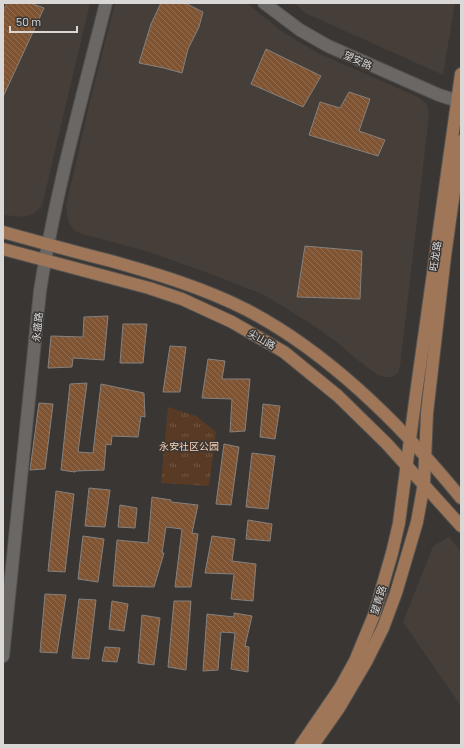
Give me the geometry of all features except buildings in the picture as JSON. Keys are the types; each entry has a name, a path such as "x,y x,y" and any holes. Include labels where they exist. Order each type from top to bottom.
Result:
{"main road":[{"name":"旺龙路","path":"410,439 459,99 461,74"},
{"name":"旺龙路","path":"425,455 427,413 445,256 461,141"},
{"name":"尖山路","path":"3,232 165,276 247,310 287,335 326,363 390,419 425,455 461,498"},
{"name":"尖山路","path":"3,249 149,288 182,299 252,333 284,352 313,374 338,396 388,444 461,526"},
{"name":"望青路","path":"301,745 340,688 355,661 370,626 385,579 400,523 410,439"},
{"name":"望青路","path":"313,745 339,708 366,662 383,628 409,552 417,522 424,484 425,455"}],"street":[{"name":"永盛路","path":"46,244 48,218 101,3"},
{"name":"永盛路","path":"3,610 36,290 106,3"},
{"name":"望安路","path":"264,3 300,30 328,46 439,95 459,99"},
{"name":"望安路","path":"272,3 304,26 330,42 459,99"},
{"name":"永盛路","path":"3,656 43,260"}],"shaded area":[{"path":"3,3 90,3 42,206 33,214 24,217 3,215"},
{"path":"115,3 247,3 281,31 318,53 418,97 427,104 429,116 400,367 398,373 393,377 378,375 313,325 264,295 146,251 82,234 75,231 71,226 68,220 66,206 90,101"},
{"path":"295,3 455,3 443,75 305,13"},
{"path":"449,537 461,552 461,706 403,622 433,546"}],"green space":[{"name":"永安社区公园","path":"168,407 196,416 216,432 209,486 161,483"}]}
